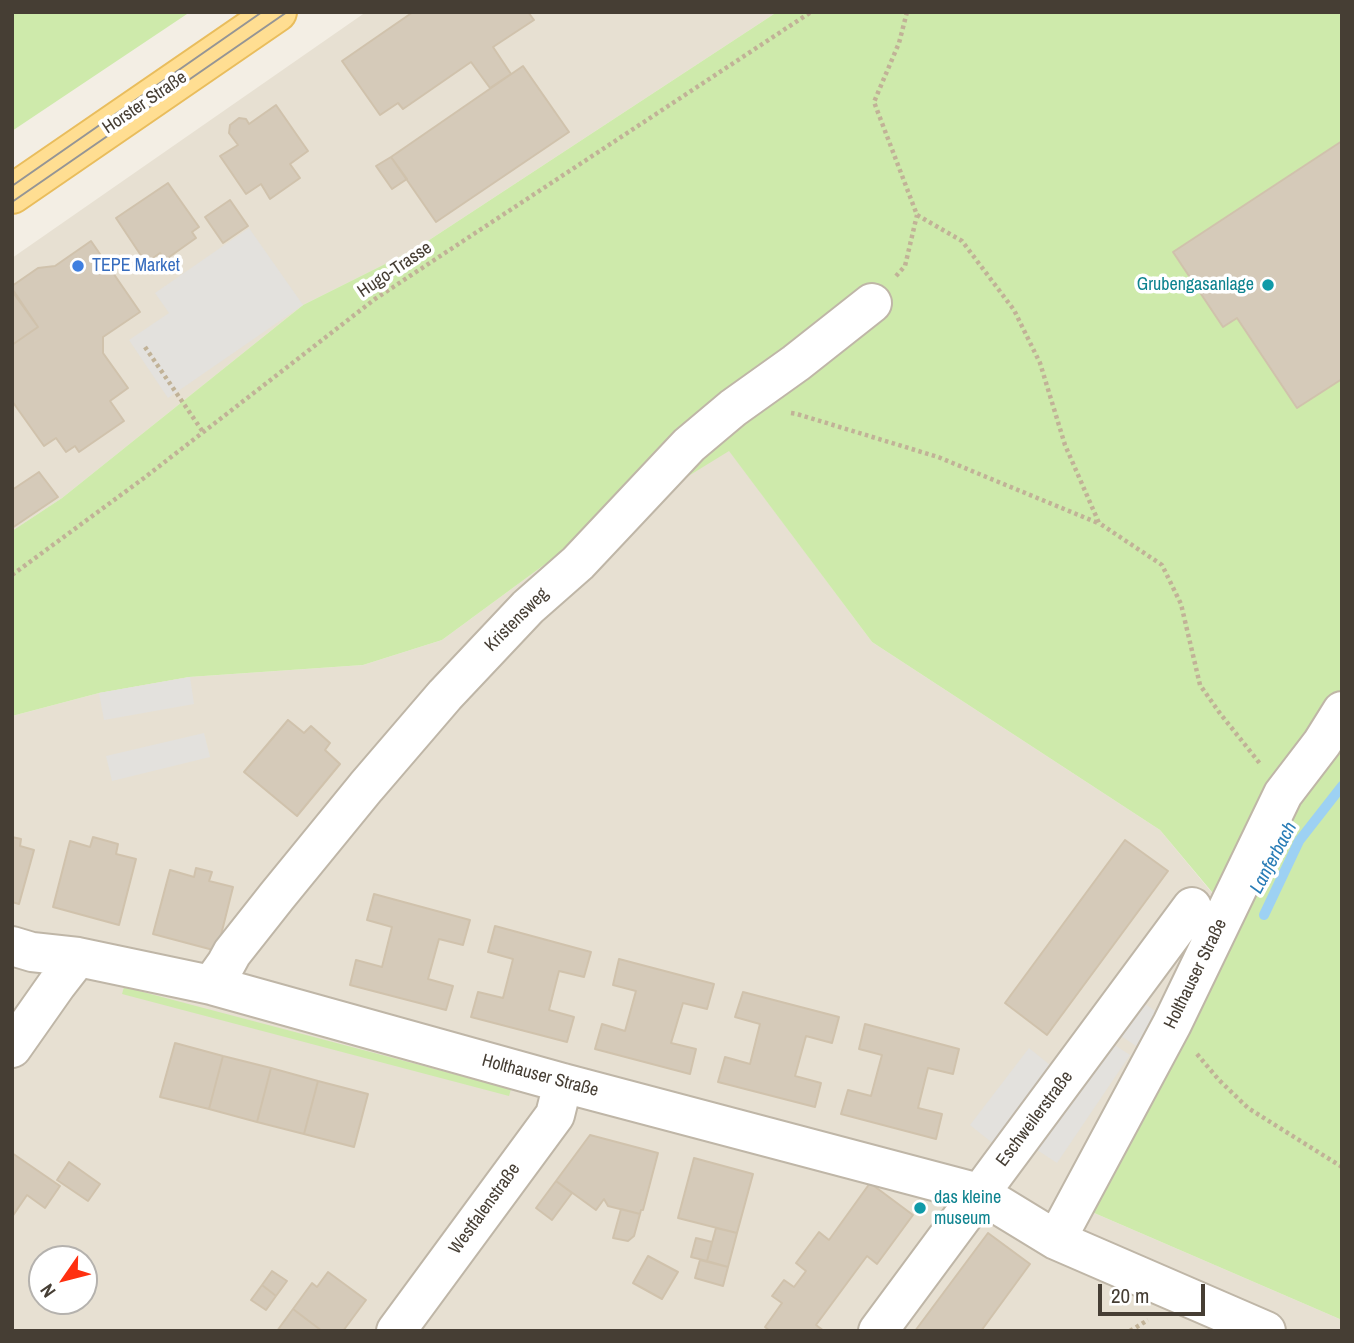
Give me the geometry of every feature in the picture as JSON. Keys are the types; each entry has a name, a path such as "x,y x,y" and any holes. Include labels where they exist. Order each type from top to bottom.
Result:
{"main road":[{"name":"Horster Straße","path":"12,194 277,12"}],"street":[{"name":"Kristensweg","path":"211,985 276,895 366,787 445,695 528,607 578,563 689,445 733,408 872,303"},
{"name":"Holthauser Straße","path":"1056,1240 1172,1024 1283,794 1334,752 1342,711"},
{"name":"Eschweilerstraße","path":"878,1331 1192,907"},
{"name":"Holthauser Straße","path":"12,946 211,985 563,1083 979,1193 1056,1240 1266,1331"},
{"path":"12,1048 78,957"},
{"name":"Westfalenstraße","path":"396,1331 555,1115 563,1083"}],"path":[{"name":"Hugo-Trasse","path":"12,575 144,478 375,299 811,12"},
{"path":"872,303 905,266 918,215 874,102 898,44 907,12"},
{"path":"918,215 962,241 1014,310 1040,363 1065,444 1099,523"},
{"path":"145,347 203,432"},
{"path":"733,408 797,414 938,457 1099,523 1162,565 1181,604 1200,685 1283,794"},
{"path":"1172,1024 1219,1080 1248,1108 1342,1167"}],"shaded area":[{"path":"366,12 777,12 417,248 303,305 62,498 12,531 12,258"},
{"path":"249,228 303,305 168,398 129,340 169,313 155,293"},
{"path":"729,450 872,642 1160,830 1222,905 1085,1209 1342,1320 1342,1331 12,1331 12,716 99,693 189,677 363,665 442,640 544,565"},
{"path":"190,677 194,704 104,720 99,693"},
{"path":"204,733 210,757 112,781 106,756"},
{"path":"1133,996 1157,1012 1136,1046 1112,1030"},
{"path":"1104,1038 1130,1055 1057,1163 1031,1146"},
{"path":"1029,1048 1055,1069 996,1146 970,1125"}],"green space":[{"path":"12,12 190,12 12,131"},
{"path":"777,12 1342,12 1342,1320 1085,1209 1222,904 1160,830 872,642 729,451 544,565 442,640 363,665 189,677 99,693 12,716 12,531 62,498 303,305 417,248"},
{"path":"124,987 511,1089 509,1096 122,994"}],"building":[{"path":"413,12 528,12 534,20 493,47 511,74 490,88 471,62 403,109 398,103 380,115 342,61"},
{"path":"523,66 569,132 436,222 391,157"},
{"path":"276,105 308,151 290,164 300,178 270,199 261,184 246,194 220,156 238,145 229,133 230,125 239,118 246,119 249,124"},
{"name":"Grubengasanlage","path":"1342,141 1342,379 1297,408 1237,318 1223,327 1173,252"},
{"path":"391,157 407,179 392,189 376,166"},
{"path":"168,183 199,227 192,232 196,238 165,260 160,253 146,263 116,218"},
{"path":"230,200 248,226 223,243 205,217"},
{"path":"91,241 140,312 103,337 103,353 128,388 110,401 124,421 79,452 75,446 66,452 56,438 44,446 12,401 12,345 38,327 12,291 12,286 38,268 55,266"},
{"path":"12,291 38,327 12,345"},
{"path":"39,472 58,497 12,528 12,490"},
{"path":"288,720 304,733 311,726 330,743 325,750 340,764 297,816 244,772"},
{"path":"12,837 21,839 20,846 34,850 19,904 12,902"},
{"path":"93,837 118,844 116,854 136,859 119,925 53,907 70,841 90,847"},
{"path":"1125,840 1168,871 1047,1035 1005,1003"},
{"path":"196,868 212,872 209,881 233,887 217,951 153,934 170,870 194,877"},
{"path":"374,894 470,920 463,945 439,939 428,979 453,986 446,1010 350,985 356,960 382,967 392,927 367,920"},
{"path":"495,926 591,952 584,977 559,971 549,1010 574,1017 567,1042 471,1017 478,992 503,998 513,959 488,952"},
{"path":"619,959 714,984 707,1009 683,1003 671,1043 696,1049 690,1074 595,1049 602,1024 625,1031 636,991 613,985"},
{"path":"743,992 839,1017 832,1043 806,1036 795,1076 821,1083 815,1107 718,1082 725,1057 750,1064 760,1024 735,1017"},
{"path":"865,1024 959,1049 953,1074 928,1068 918,1108 942,1114 936,1139 841,1114 848,1090 871,1096 882,1055 859,1049"},
{"path":"175,1043 223,1056 209,1109 160,1097"},
{"path":"223,1056 271,1068 257,1122 209,1109"},
{"path":"271,1068 318,1081 304,1134 257,1122"},
{"path":"318,1081 368,1094 354,1147 304,1134"},
{"path":"590,1135 658,1153 640,1214 608,1206 604,1199 596,1210 556,1181"},
{"path":"12,1153 60,1186 45,1208 27,1195 12,1217"},
{"path":"694,1158 753,1174 737,1233 678,1218"},
{"path":"69,1162 100,1184 88,1201 57,1180"},
{"path":"556,1181 572,1193 552,1220 536,1208"},
{"path":"870,1183 913,1215 877,1264 867,1256 816,1325 824,1331 770,1331 765,1327 782,1303 772,1296 784,1280 794,1287 806,1271 796,1263 819,1232 829,1240"},
{"path":"621,1209 640,1214 634,1236 628,1241 613,1238"},
{"path":"716,1228 737,1233 728,1267 707,1261"},
{"path":"988,1233 1030,1264 981,1331 915,1331"},
{"path":"696,1238 712,1242 707,1261 691,1257"},
{"path":"648,1256 678,1272 662,1299 633,1283"},
{"path":"700,1260 728,1267 723,1286 695,1278"},
{"path":"272,1271 287,1281 276,1296 262,1285"},
{"path":"328,1272 366,1300 343,1331 322,1331 293,1309 312,1283 317,1287"},
{"path":"262,1285 276,1296 266,1310 251,1300"},
{"path":"293,1309 322,1331 277,1331"}],"waterway":[{"name":"Lanferbach","path":"1264,915 1299,841 1342,786"}],"tram line":[{"path":"12,186 262,12"},
{"path":"12,202 287,12"}],"place":[{"name":"TEPE Market","path":"78,266"},
{"name":"Grubengasanlage","path":"1268,285"},
{"name":"das kleine museum","path":"920,1208"}]}
